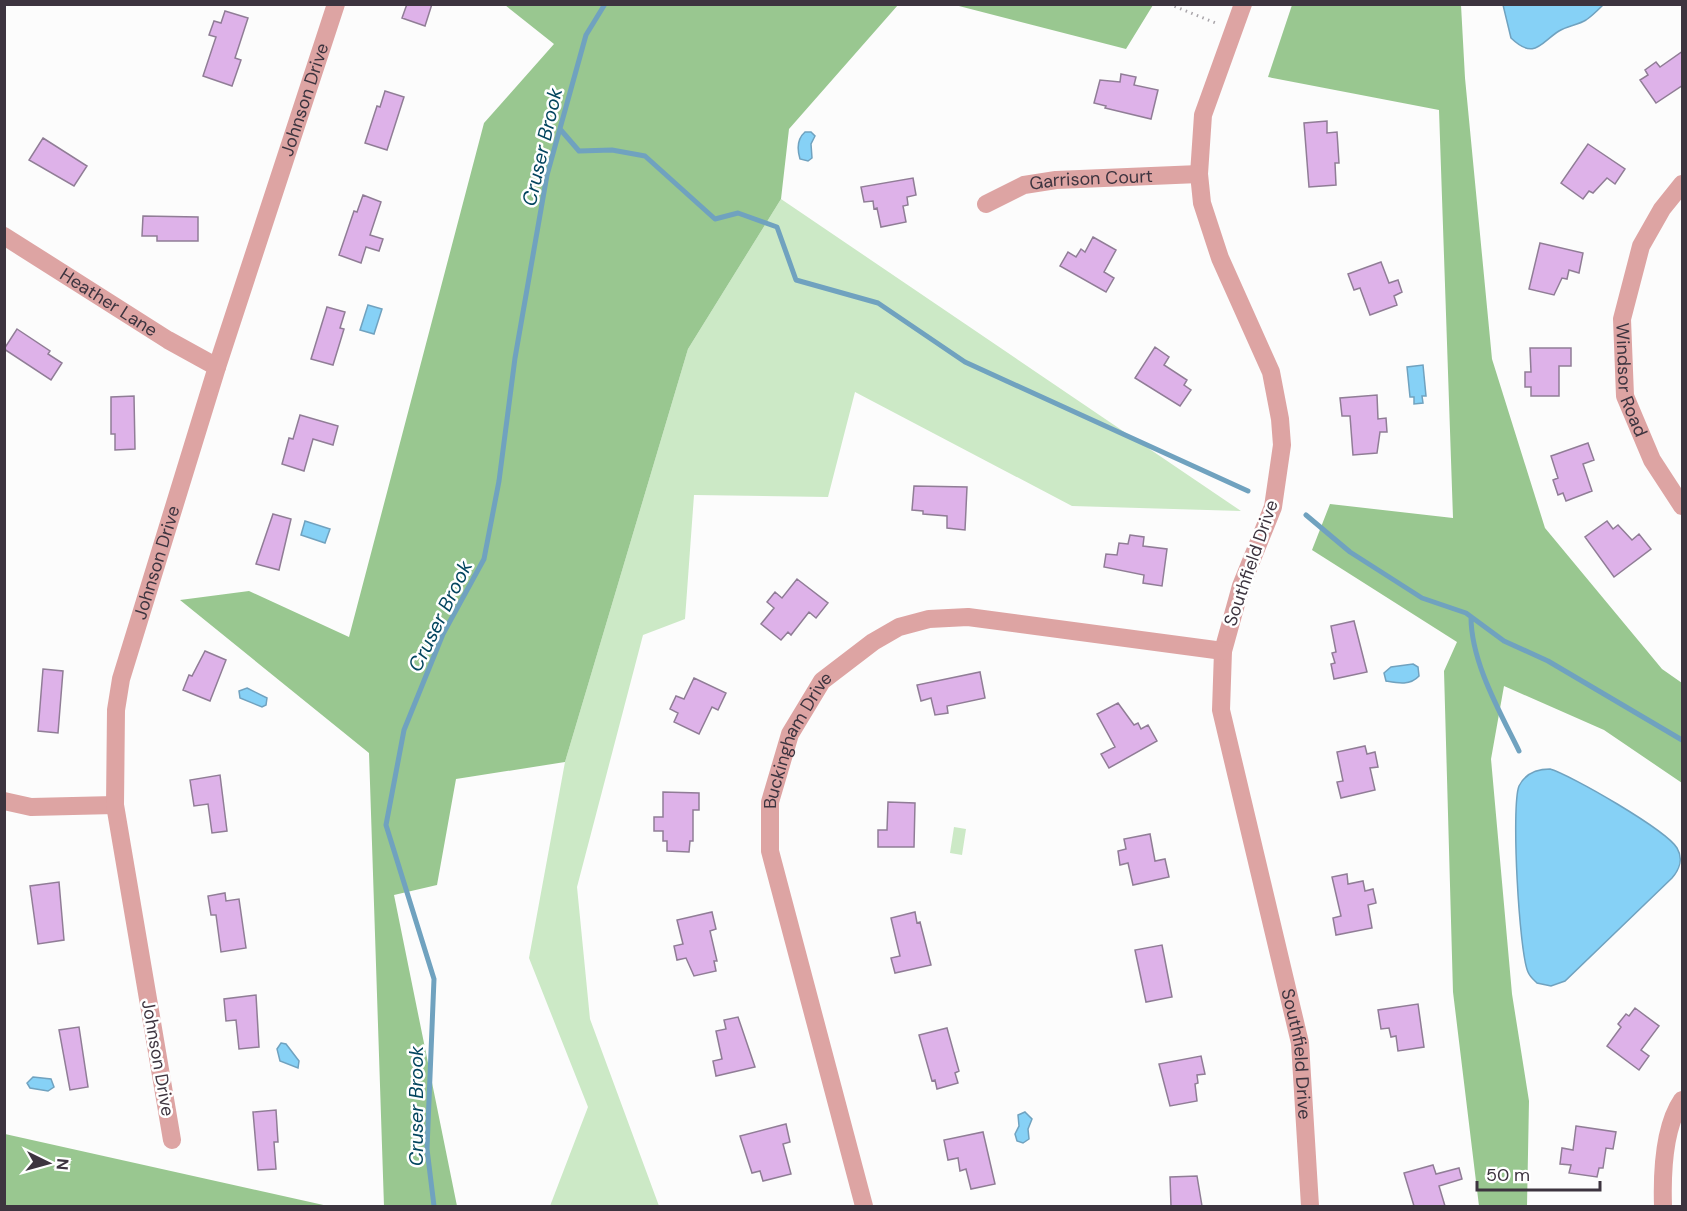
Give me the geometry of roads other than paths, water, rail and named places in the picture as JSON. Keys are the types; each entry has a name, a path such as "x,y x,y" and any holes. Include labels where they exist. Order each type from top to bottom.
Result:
{"street":[{"name":"Johnson Drive","path":"172,1140 115,805 116,710 121,679 217,366 336,4"},
{"name":"Southfield Drive","path":"1243,4 1203,115 1199,174 1202,203 1220,258 1271,372 1280,419 1282,445 1273,507 1241,586 1223,651 1221,710 1300,1043 1310,1206"},
{"name":"Garrison Court","path":"986,204 1024,185 1056,180 1199,174"},
{"name":"Windsor Road","path":"1683,184 1662,209 1641,246 1622,319 1625,396 1652,460 1683,506"},
{"name":"Heather Lane","path":"4,236 168,340 217,366"},
{"name":"Buckingham Drive","path":"864,1206 770,851 770,802 790,734 822,681 873,642 899,627 928,619 968,617 1223,651"},
{"path":"4,801 31,807 115,805"},
{"path":"1663,1206 1662,1182 1673,1114 1683,1100"}],"water":[{"path":"1503,4 1603,5 1586,20 1562,29 1532,49 1519,45 1511,38"},
{"path":"805,132 811,132 815,136 811,144 812,158 808,161 800,159 798,152 799,141"},
{"path":"368,305 382,309 374,334 360,330"},
{"path":"1423,365 1426,396 1422,396 1423,403 1414,404 1414,397 1410,397 1407,367"},
{"path":"305,521 330,529 325,543 301,535"},
{"path":"1413,664 1418,667 1419,676 1412,681 1403,683 1386,681 1384,673 1391,667"},
{"path":"247,688 267,698 266,705 262,707 240,698 239,691"},
{"path":"1550,769 1597,792 1638,817 1677,848 1680,860 1679,867 1672,878 1565,981 1551,986 1537,983 1528,972 1519,910 1516,848 1519,786 1532,773"},
{"path":"281,1043 286,1044 299,1061 298,1068 280,1061 277,1049"},
{"path":"33,1077 51,1079 54,1087 48,1091 30,1088 27,1083"},
{"path":"1025,1112 1032,1119 1028,1129 1029,1139 1023,1143 1017,1141 1015,1134 1019,1126 1018,1115"}],"waterway":[{"name":"Cruser Brook","path":"434,1206 427,1149 434,979 386,825 404,730 443,634 484,559 499,481 515,358 547,175 586,35 605,4"},
{"path":"560,129 579,151 612,150 645,156 715,219 738,213 777,227 796,280 878,303 965,362 1248,491"},
{"path":"1306,515 1350,552 1422,598 1466,613 1504,641 1548,661 1682,740"},
{"path":"1471,617 1472,634 1481,669 1519,751"}]}
